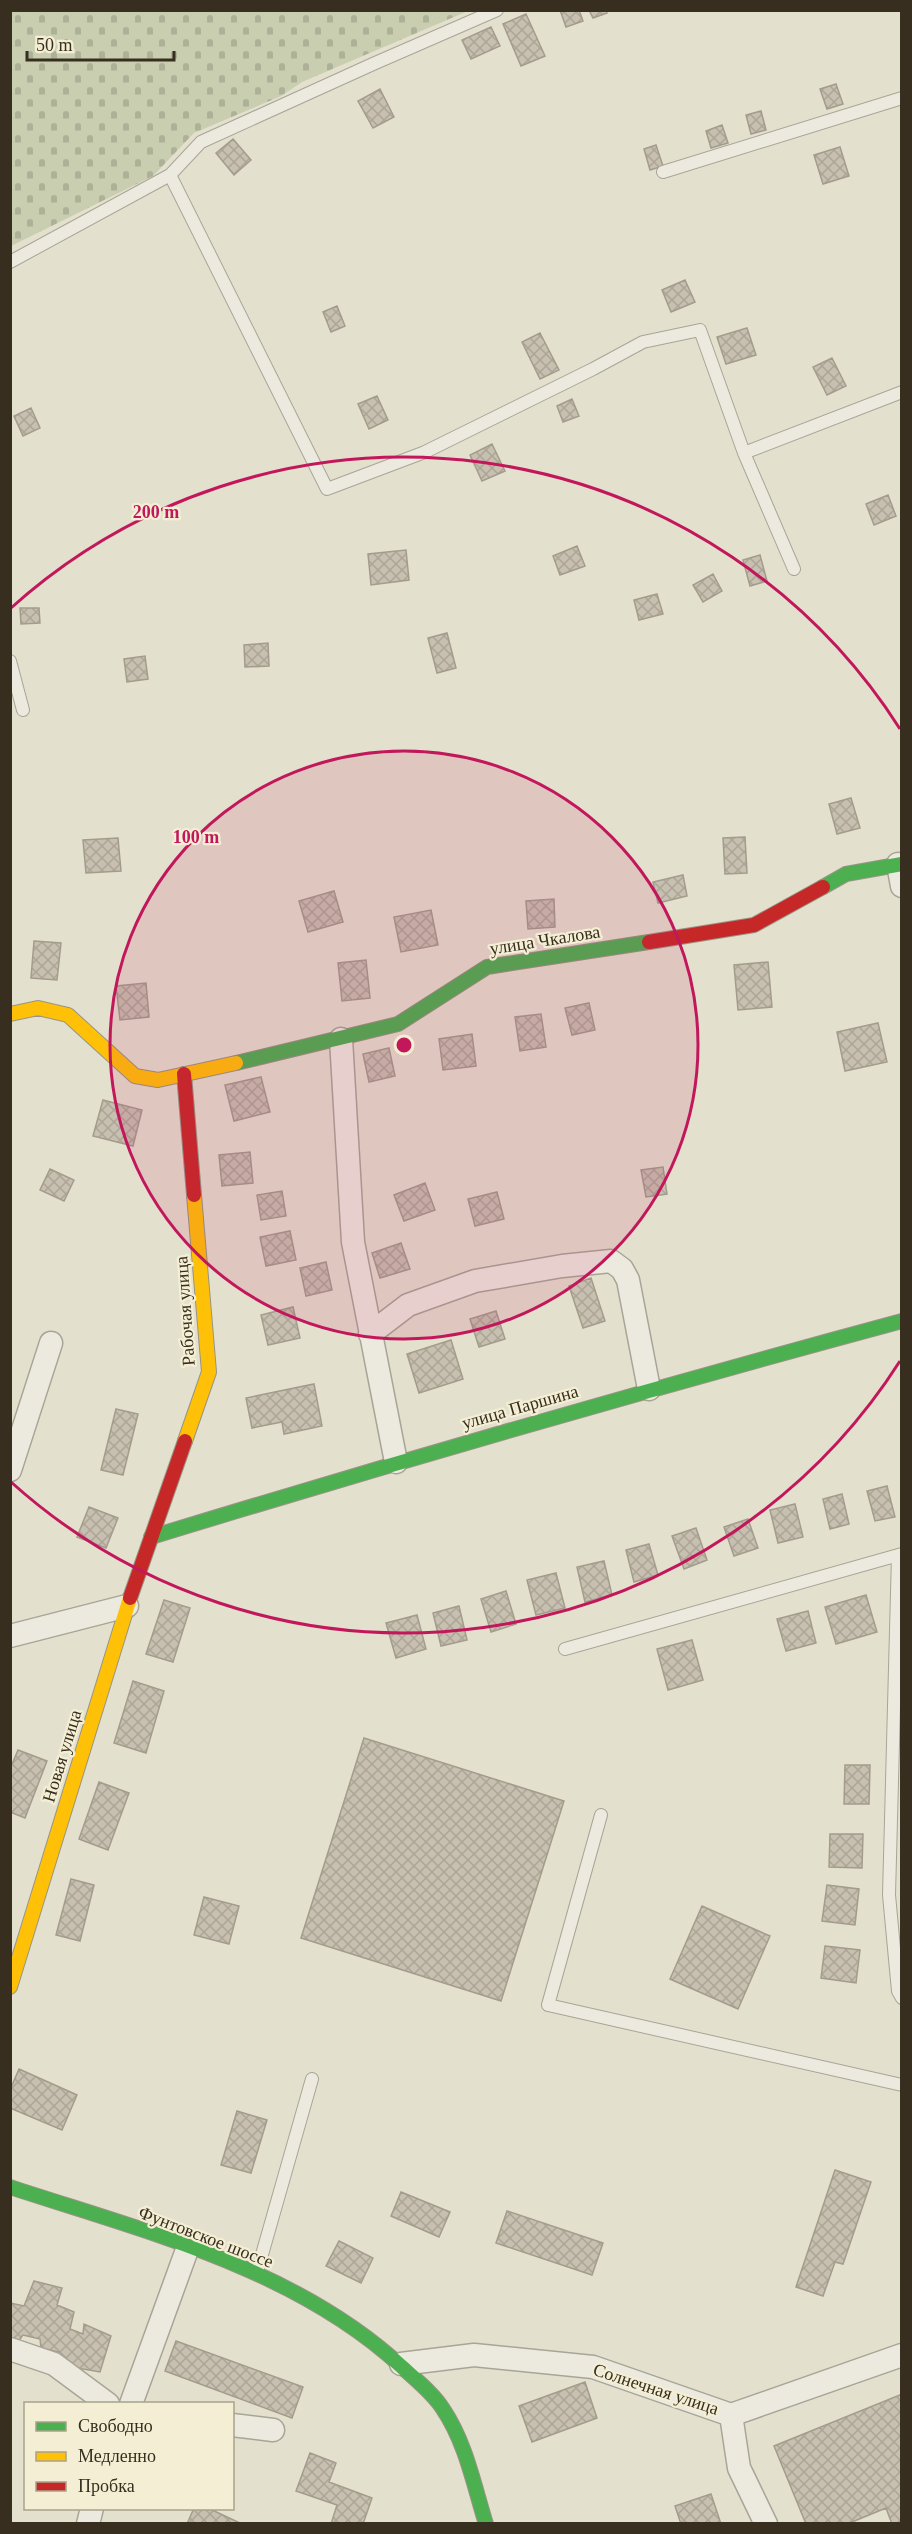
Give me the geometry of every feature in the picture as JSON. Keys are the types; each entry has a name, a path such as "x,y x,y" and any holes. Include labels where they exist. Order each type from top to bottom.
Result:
{"street":[{"name":"улица Чкалова","path":"11,1016 38,1008 68,1015 135,1076 158,1080 341,1040 398,1024 487,967 754,925 846,874 900,871"},
{"path":"341,1040 353,1242 369,1334 396,1462"},
{"name":"Рабочая улица","path":"151,1537 209,1372 184,1074"},
{"path":"369,1334 408,1305 475,1281 562,1266 611,1261 622,1269 628,1280 649,1389"},
{"name":"улица Паршина","path":"151,1537 396,1462 649,1389 902,1321"},
{"path":"10,1470 51,1343"},
{"name":"Новая улица","path":"10,1987 127,1606 151,1537"},
{"path":"10,1636 127,1606"},
{"name":"Фунтовское шоссе","path":"10,2187 234,2263 296,2292 347,2321 401,2364 445,2411 468,2465 486,2523"},
{"path":"131,2402 188,2247"},
{"path":"10,2349 54,2364 107,2402"},
{"name":"Солнечная улица","path":"401,2364 474,2355 593,2367 731,2415 902,2355"},
{"path":"731,2415 739,2468 766,2523"},
{"path":"234,2425 273,2430"}],"lane":[{"path":"10,262 170,175 201,142 497,10"},
{"path":"663,172 902,98"},
{"path":"170,175 327,489 425,452 643,342 700,330 744,453 794,569"},
{"path":"744,453 902,392"},
{"path":"10,661 23,710"},
{"path":"565,1649 900,1555 889,1895 898,1991 902,1998"},
{"path":"601,1815 548,2005 902,2085"},
{"path":"256,2273 312,2079"}],"green space":[{"path":"11,10 468,11 302,82 281,96 194,133 153,176 11,246"}],"building":[{"path":"560,10 579,10 583,21 566,27"},
{"path":"589,10 606,10 607,13 593,18"},
{"path":"526,14 545,56 521,66 503,24"},
{"path":"491,27 500,46 471,59 462,40"},
{"path":"836,84 843,104 827,109 820,89"},
{"path":"380,89 394,117 373,128 358,101"},
{"path":"761,111 766,130 751,134 746,115"},
{"path":"722,125 728,143 711,148 706,131"},
{"path":"233,139 251,160 234,175 216,153"},
{"path":"656,145 663,166 650,170 644,149"},
{"path":"840,147 849,176 823,184 814,155"},
{"path":"685,280 695,302 671,312 662,290"},
{"path":"337,306 345,326 331,332 323,312"},
{"path":"747,328 756,355 726,364 717,337"},
{"path":"540,333 559,370 540,379 522,342"},
{"path":"832,358 846,386 827,395 813,367"},
{"path":"377,396 388,420 369,429 358,404"},
{"path":"572,399 579,416 563,422 557,406"},
{"path":"31,408 40,428 23,436 14,416"},
{"path":"492,444 505,471 482,481 470,455"},
{"path":"888,495 896,516 874,525 866,504"},
{"path":"577,546 585,566 560,575 553,556"},
{"path":"406,550 409,580 371,585 368,554"},
{"path":"760,555 767,581 750,586 743,560"},
{"path":"713,574 722,591 703,602 693,585"},
{"path":"657,594 663,614 639,620 634,600"},
{"path":"20,608 39,608 40,623 21,624"},
{"path":"447,633 456,668 437,673 428,638"},
{"path":"268,643 269,666 245,667 244,645"},
{"path":"145,656 148,679 127,682 124,659"},
{"path":"851,798 860,828 837,834 829,804"},
{"path":"745,837 747,873 725,874 723,838"},
{"path":"118,838 121,871 86,873 83,840"},
{"path":"683,875 687,896 658,903 653,882"},
{"path":"334,891 343,922 308,932 299,901"},
{"path":"554,899 555,927 528,929 526,901"},
{"path":"431,910 438,945 401,952 394,917"},
{"path":"34,941 61,943 57,980 31,978"},
{"path":"366,960 370,998 342,1001 338,963"},
{"path":"768,962 772,1007 738,1010 734,965"},
{"path":"146,983 149,1017 120,1020 116,986"},
{"path":"589,1003 595,1030 572,1035 565,1008"},
{"path":"541,1014 546,1047 520,1051 515,1017"},
{"path":"878,1023 887,1062 845,1071 837,1032"},
{"path":"472,1034 476,1066 443,1070 439,1039"},
{"path":"389,1048 395,1076 369,1082 363,1054"},
{"path":"261,1077 270,1112 234,1121 225,1085"},
{"path":"103,1100 142,1110 133,1146 93,1136"},
{"path":"250,1152 253,1183 222,1186 219,1155"},
{"path":"663,1167 667,1194 646,1197 641,1170"},
{"path":"50,1169 74,1180 64,1201 40,1190"},
{"path":"425,1183 435,1210 404,1221 394,1195"},
{"path":"282,1191 286,1216 261,1220 257,1195"},
{"path":"497,1192 504,1219 475,1226 468,1199"},
{"path":"290,1231 296,1260 266,1266 260,1237"},
{"path":"401,1243 410,1269 380,1278 372,1253"},
{"path":"326,1262 332,1290 306,1296 300,1268"},
{"path":"591,1278 605,1321 583,1328 569,1286"},
{"path":"293,1307 300,1338 268,1345 261,1315"},
{"path":"496,1311 505,1339 479,1347 470,1319"},
{"path":"451,1340 463,1379 419,1393 407,1354"},
{"path":"314,1384 322,1426 284,1434 282,1422 252,1428 246,1398"},
{"path":"116,1409 138,1414 123,1475 101,1470"},
{"path":"887,1486 895,1517 875,1521 867,1491"},
{"path":"842,1494 849,1524 830,1529 823,1499"},
{"path":"795,1504 803,1537 778,1543 770,1510"},
{"path":"89,1507 118,1518 106,1548 77,1537"},
{"path":"748,1519 758,1548 734,1556 724,1527"},
{"path":"696,1528 707,1560 684,1569 672,1536"},
{"path":"649,1544 658,1575 634,1582 626,1550"},
{"path":"604,1561 612,1595 585,1602 577,1567"},
{"path":"556,1573 565,1608 536,1615 527,1580"},
{"path":"506,1591 516,1624 491,1632 481,1599"},
{"path":"866,1595 877,1632 836,1644 825,1607"},
{"path":"164,1600 190,1608 173,1662 146,1654"},
{"path":"459,1606 467,1640 441,1646 433,1613"},
{"path":"808,1611 816,1643 786,1651 777,1619"},
{"path":"417,1615 426,1649 396,1658 386,1623"},
{"path":"692,1640 703,1680 668,1690 657,1649"},
{"path":"133,1681 164,1691 146,1753 114,1743"},
{"path":"364,1738 564,1801 501,2001 301,1938"},
{"path":"18,1750 47,1761 25,1818 10,1812 10,1769"},
{"path":"845,1765 870,1765 869,1804 844,1804"},
{"path":"99,1782 129,1793 108,1850 79,1839"},
{"path":"830,1834 863,1834 862,1868 829,1867"},
{"path":"71,1879 94,1885 80,1941 56,1935"},
{"path":"827,1885 859,1889 855,1925 822,1921"},
{"path":"204,1897 239,1906 229,1944 194,1935"},
{"path":"702,1906 770,1936 738,2009 670,1979"},
{"path":"825,1946 860,1950 856,1983 821,1978"},
{"path":"19,2069 77,2095 62,2130 10,2108 10,2090"},
{"path":"237,2111 267,2120 251,2173 221,2165"},
{"path":"835,2170 871,2182 843,2264 835,2262 823,2296 796,2287"},
{"path":"401,2192 450,2212 439,2237 391,2216"},
{"path":"507,2211 603,2243 592,2275 496,2243"},
{"path":"339,2241 373,2258 361,2283 326,2266"},
{"path":"34,2281 62,2288 57,2305 74,2312 70,2329 83,2334 84,2324 111,2336 100,2372 54,2364 59,2352 41,2348 40,2339 23,2335 17,2343 10,2341 10,2303 24,2306"},
{"path":"176,2341 303,2387 292,2418 165,2371"},
{"path":"585,2382 597,2418 532,2442 519,2406"},
{"path":"902,2394 902,2524 892,2524 886,2508 852,2522 853,2524 806,2524 774,2446"},
{"path":"310,2453 336,2463 329,2482 372,2498 363,2524 331,2524 337,2505 296,2491"},
{"path":"711,2494 721,2524 681,2524 675,2506"},
{"path":"193,2510 212,2510 242,2524 187,2524"}],"traffic: fast":[{"path":"823,887 846,874 902,864"},
{"path":"236,1063 398,1024 487,967 649,942"},
{"path":"151,1537 525,1426 902,1321"},
{"path":"10,2187 114,2220 217,2257 267,2278 315,2303 360,2333 402,2367 443,2409 464,2450 486,2524"}],"traffic: slow":[{"path":"10,1014 38,1008 68,1015 135,1076 158,1080 236,1063"},
{"path":"185,1441 209,1372 194,1195"},
{"path":"10,1987 130,1598"}],"traffic: jam":[{"path":"649,942 754,925 823,887"},
{"path":"184,1074 194,1195"},
{"path":"130,1598 185,1441"}]}
